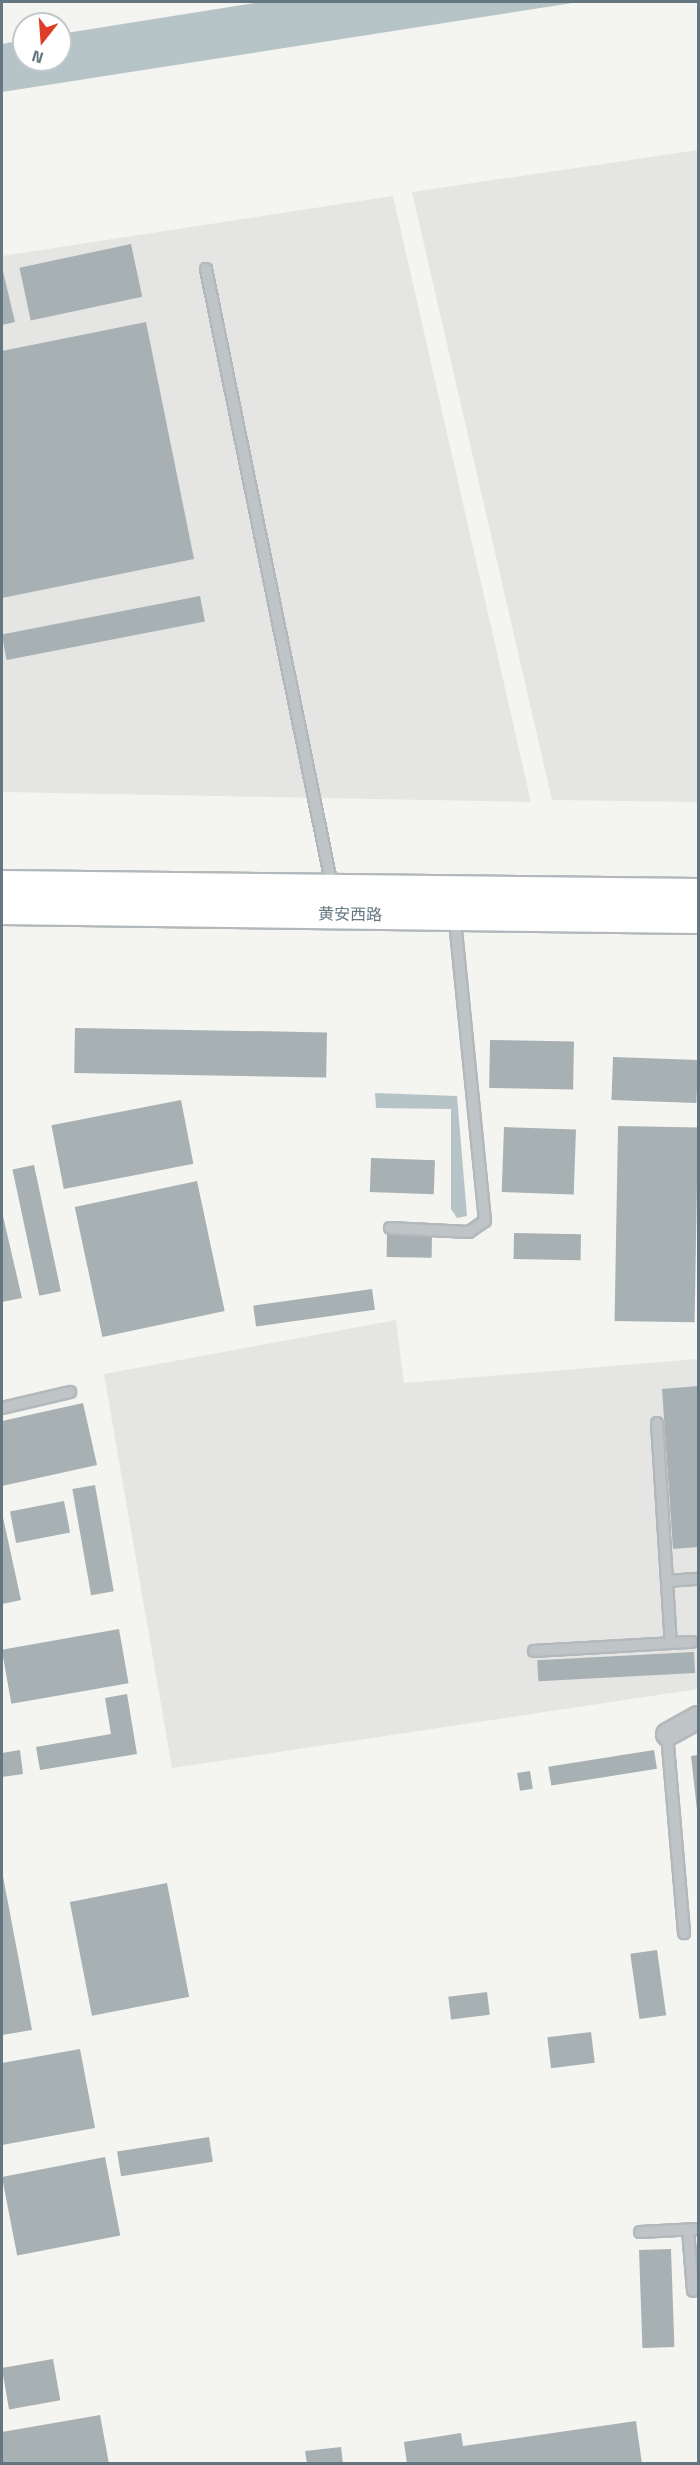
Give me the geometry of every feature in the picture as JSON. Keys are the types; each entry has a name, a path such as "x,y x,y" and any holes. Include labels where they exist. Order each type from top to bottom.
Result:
{"street":[{"name":"黄安西路","path":"2,886 699,894"},
{"name":"黄安西路","path":"2,909 699,918"},
{"path":"667,1734 699,1717"}],"lane":[{"path":"206,269 332,889"},
{"path":"390,1228 469,1232 485,1221 455,915"},
{"path":"2,1408 70,1392"},
{"path":"657,1423 671,1643"},
{"path":"667,1581 699,1579"},
{"path":"534,1652 692,1642"},
{"path":"667,1734 684,1933"},
{"path":"640,2232 693,2229 693,2291"}],"shaded area":[{"path":"261,2 579,2 2,92 2,44 12,42 12,72 72,72 72,32"},
{"path":"698,150 698,802 552,800 412,192"},
{"path":"393,196 531,802 2,792 2,256"},
{"path":"375,1093 457,1096 467,1216 457,1218 451,1209 451,1109 376,1108"},
{"path":"396,1320 404,1383 698,1359 698,1689 172,1768 104,1374"}],"building":[{"path":"131,244 142,297 31,321 19,268"},
{"path":"2,267 15,322 2,325"},
{"path":"146,322 194,559 2,598 2,351"},
{"path":"200,596 205,622 7,660 2,634"},
{"path":"75,1028 327,1032 326,1077 74,1073"},
{"path":"490,1040 574,1041 573,1089 489,1088"},
{"path":"613,1057 698,1060 696,1103 611,1100"},
{"path":"181,1100 193,1164 64,1189 51,1125"},
{"path":"618,1126 698,1127 695,1322 615,1321"},
{"path":"504,1127 576,1130 574,1194 502,1192"},
{"path":"371,1158 435,1160 434,1194 370,1192"},
{"path":"34,1165 61,1291 39,1296 12,1170"},
{"path":"197,1181 225,1311 102,1337 75,1207"},
{"path":"2,1212 22,1298 2,1302"},
{"path":"514,1233 581,1234 581,1260 514,1259"},
{"path":"387,1234 432,1235 432,1258 387,1257"},
{"path":"372,1289 375,1310 256,1326 253,1306"},
{"path":"698,1386 698,1547 673,1549 662,1389"},
{"path":"83,1403 97,1465 2,1486 2,1421"},
{"path":"95,1485 114,1591 91,1595 72,1489"},
{"path":"64,1501 70,1532 16,1543 10,1511"},
{"path":"2,1513 21,1600 2,1604"},
{"path":"119,1629 129,1683 11,1704 2,1650"},
{"path":"694,1652 695,1673 538,1681 537,1660"},
{"path":"127,1694 137,1754 40,1770 36,1747 111,1734 105,1698"},
{"path":"20,1750 23,1774 2,1777 2,1753"},
{"path":"654,1750 657,1769 551,1786 548,1767"},
{"path":"698,1755 698,1810 697,1810 691,1756"},
{"path":"530,1771 533,1789 520,1791 517,1773"},
{"path":"2,1871 32,2030 2,2035"},
{"path":"167,1883 189,1997 92,2016 70,1902"},
{"path":"657,1950 666,2015 639,2019 630,1954"},
{"path":"487,1992 490,2015 451,2020 448,1997"},
{"path":"591,2032 595,2063 551,2068 547,2037"},
{"path":"80,2049 95,2128 2,2145 2,2063"},
{"path":"209,2137 213,2162 121,2176 117,2152"},
{"path":"105,2157 120,2236 17,2256 2,2177"},
{"path":"671,2249 674,2347 642,2348 639,2250"},
{"path":"53,2359 60,2400 9,2409 2,2368"},
{"path":"100,2415 109,2464 2,2464 2,2432"},
{"path":"636,2421 642,2464 407,2464 404,2442 461,2433 463,2446"},
{"path":"341,2447 343,2464 307,2464 305,2451"}]}
